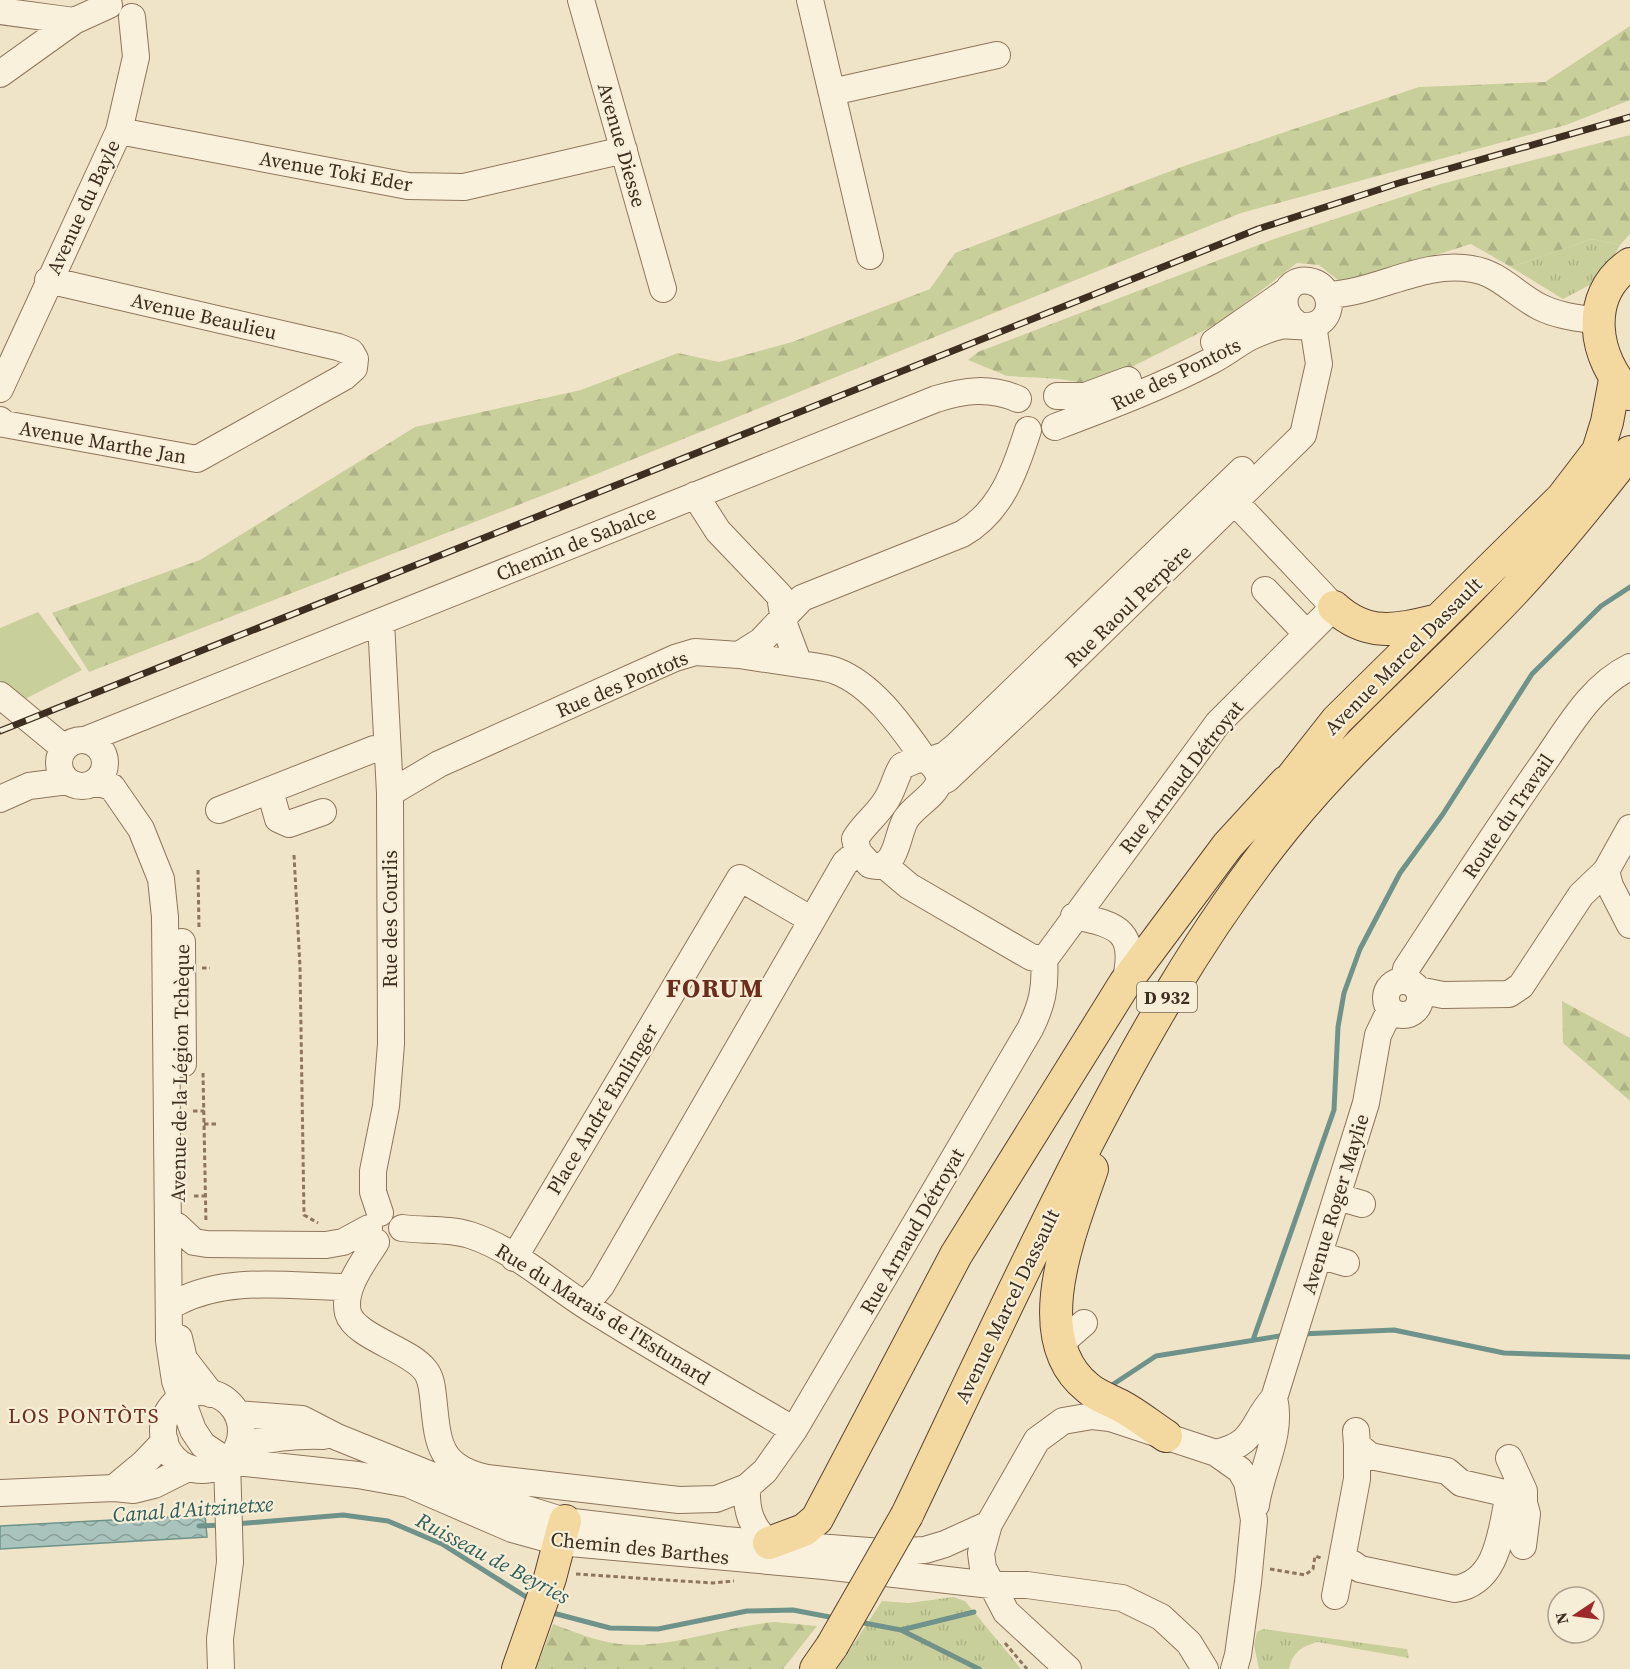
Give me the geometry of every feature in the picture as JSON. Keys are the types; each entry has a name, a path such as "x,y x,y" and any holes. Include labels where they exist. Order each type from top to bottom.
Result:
{"main road":[{"path":"1622,387 1605,362 1599,342 1598,321 1606,293 1623,269 1630,264"},
{"name":"Avenue Marcel Dassault","path":"1199,944 1222,883 1286,782 1337,720 1562,498 1598,451 1622,387"},
{"name":"Avenue Marcel Dassault","path":"824,1658 907,1515 1049,1220 1135,1050 1199,944 1285,827 1327,778 1513,592 1580,516 1630,452"},
{"path":"1334,608 1348,621 1378,630 1438,620"},
{"path":"769,1543 804,1530 817,1519 956,1255 1125,983 1228,845 1286,782"},
{"path":"1135,1050 1102,1138 1063,1263 1055,1319 1060,1344 1069,1368 1089,1389 1122,1406 1166,1436"},
{"path":"518,1669 550,1578 562,1532"}],"street":[{"name":"Avenue Diesse","path":"581,0 663,289"},
{"path":"810,0 870,256"},
{"path":"0,74 74,21 124,5"},
{"name":"Avenue du Bayle","path":"0,389 48,280 119,131 136,57 124,5"},
{"path":"0,11 74,21"},
{"path":"832,92 997,55"},
{"name":"Avenue Toki Eder","path":"119,131 408,186 464,187 624,150"},
{"path":"1328,295 1361,290 1433,269 1456,267 1491,275 1551,312 1598,321"},
{"name":"Avenue Beaulieu","path":"48,280 338,347 351,352 355,359"},
{"path":"1305,280 1319,284 1328,295 1329,303 1325,317 1305,325 1291,320 1284,306 1287,291 1298,282 1305,280"},
{"name":"Rue des Pontots","path":"1057,396 1085,396 1100,392 1187,356 1208,346 1287,291"},
{"name":"Rue des Pontots","path":"1055,427 1177,377 1212,361 1250,338 1279,327 1305,325"},
{"name":"Rue Raoul Perpère","path":"858,852 855,840 862,827 875,817 888,798 902,766 910,760 930,767 947,779 1047,686 1303,435 1319,364 1305,325"},
{"name":"Avenue Marthe Jan","path":"0,420 4,424 197,459 344,377 354,368 355,359"},
{"path":"1040,386 1057,396 1062,415 1055,427 1042,433 1022,426 1016,413 1018,399 1027,390 1040,386"},
{"name":"Chemin de Sabalce","path":"0,799 83,765 138,719 936,399 980,389 1018,399"},
{"name":"Rue Raoul Perpère","path":"930,767 956,746 1291,423 1307,421"},
{"path":"739,655 761,641 783,615 802,598 962,534 976,526 1009,483 1028,430"},
{"path":"694,495 718,531 780,596 783,615 799,664"},
{"path":"1235,501 1334,608"},
{"path":"1265,590 1306,633"},
{"name":"Rue Arnaud Détroyat","path":"349,1287 348,1313 355,1325 414,1360 425,1370 431,1382 441,1450 447,1459 475,1475 699,1501 733,1494 747,1487 780,1454 1030,1029 1041,1008 1046,983 1044,960 1074,916 1218,723 1306,633 1334,608"},
{"name":"Rue des Courlis","path":"375,1228 373,1171 390,1072 390,793 381,622"},
{"name":"Rue des Pontots","path":"390,793 440,764 675,658 696,652 739,655 799,664 835,671 852,679 868,692 905,733 930,767"},
{"name":"Route du Travail","path":"1390,1010 1387,993 1393,984 1411,985 1406,969 1516,802 1590,698 1611,676 1630,667"},
{"name":"Avenue de la Légion Tchèque","path":"0,694 112,787 141,829 161,879 165,917 169,1341 188,1399"},
{"path":"219,810 374,749"},
{"name":"Avenue de la Légion Tchèque","path":"83,765 114,815 135,843 150,877 155,917 160,1361 188,1399"},
{"name":"Avenue de la Légion Tchèque","path":"83,765 117,777 123,785 164,854 180,916 184,1015 177,1226 178,1315"},
{"name":"Rue Raoul Perpère","path":"884,865 895,852 907,818 934,792 930,767"},
{"path":"270,791 278,819 289,824 323,812"},
{"path":"1411,985 1443,995 1509,994 1515,990 1529,976 1581,895 1606,871 1630,828"},
{"path":"585,1305 601,1286 845,863 858,852 870,865 884,865 909,886 1031,957 1044,960"},
{"path":"1606,871 1610,886 1630,925"},
{"name":"Place André Emlinger","path":"514,1258 740,878 812,920"},
{"path":"1074,916 1107,923 1119,931 1128,943 1131,959 1125,983"},
{"name":"Avenue Roger Maylie","path":"1216,1453 1241,1445 1255,1429 1265,1409 1274,1398 1319,1255 1350,1200 1378,1035 1390,1010"},
{"name":"Avenue de la Légion Tchèque","path":"156,1045 166,1104"},
{"path":"177,1226 194,1242 207,1244 326,1245 343,1242 375,1228"},
{"path":"178,1315 208,1290 248,1285 349,1287 375,1228"},
{"name":"Rue du Marais de l'Estunard","path":"375,1228 386,1245 395,1242 402,1228 453,1231 470,1235 549,1278 585,1305 794,1430"},
{"path":"1319,1255 1346,1263"},
{"name":"Avenue de la Légion Tchèque","path":"168,1266 178,1315 188,1399"},
{"path":"1060,1344 1084,1323"},
{"name":"Avenue Roger Maylie","path":"1234,1669 1238,1654 1260,1481 1274,1438 1277,1411 1274,1398"},
{"path":"188,1399 194,1430 194,1469"},
{"path":"221,1669 220,1639 230,1562 227,1500 232,1454 241,1431 237,1414 226,1401 188,1399 165,1420 165,1441 170,1452 194,1469 227,1500"},
{"name":"Chemin des Barthes","path":"237,1414 302,1419 337,1437 478,1494 562,1532 995,1590"},
{"path":"1043,1669 1010,1631 995,1590 983,1538 1037,1440 1064,1421 1092,1416 1110,1418 1216,1453 1240,1470 1247,1482 1254,1520"},
{"path":"194,1430 203,1445 232,1454"},
{"name":"Chemin des Barthes","path":"232,1454 269,1438 292,1435 337,1437"},
{"path":"114,1488 144,1463 165,1441"},
{"path":"1335,1596 1357,1479 1361,1444 1447,1472 1461,1484 1516,1499 1527,1514 1523,1546"},
{"path":"0,1493 114,1488 134,1490 154,1485 194,1469 210,1469 232,1454"},
{"name":"Chemin des Barthes","path":"232,1454 408,1484 512,1529 769,1543 842,1551 925,1550 974,1561 995,1590"},
{"path":"1342,1561 1360,1569 1455,1589 1468,1587 1494,1560 1516,1499 1524,1491 1509,1458"},
{"path":"747,1487 747,1513 761,1536 769,1543"},
{"name":"Chemin des Barthes","path":"925,1550 961,1539 989,1524"},
{"path":"995,1590 1027,1585 1122,1598 1161,1617 1189,1643 1205,1669"},
{"path":"995,1590 1068,1669"}],"path":[{"path":"294,855 304,1215"},
{"path":"193,1111 204,1111"},
{"path":"204,1124 218,1124"},
{"path":"194,1196 206,1196"},
{"path":"1270,1569 1305,1575 1313,1569 1315,1557 1342,1561"}],"green space":[{"path":"1630,26 1630,100 1566,125 1241,213 572,484 89,672 52,613 200,560 415,427 581,390 678,353 719,362 792,342 930,289 955,253 1184,166 1419,87 1545,82"},
{"path":"1630,135 1630,234 1620,245 1592,239 1511,267 1471,244 1343,284 1319,265 1297,263 1219,323 1096,385 1060,379 1007,376 968,360 978,352 1274,239 1441,184"},
{"path":"1592,239 1620,245 1601,279 1563,299 1511,267"},
{"path":"38,612 82,670 23,700 0,680 0,628"},
{"path":"1562,1001 1630,1038 1630,1101 1563,1043"},
{"path":"953,1597 965,1601 1021,1669 837,1669 882,1601 909,1603"},
{"path":"775,1622 817,1626 783,1669 536,1669 553,1624 602,1641 639,1645"},
{"path":"1263,1629 1407,1649 1409,1658 1317,1642 1298,1651 1289,1669 1259,1669 1254,1645 1257,1632"}],"water":[{"path":"205,1515 207,1537 0,1549 0,1526"}],"waterway":[{"path":"1253,1340 1334,1110 1338,1027 1344,993 1360,949 1400,873 1443,814 1532,674 1601,606 1630,587"},
{"name":"Ruisseau de Beyries","path":"1301,1334 1394,1330 1504,1353 1630,1357"},
{"name":"Ruisseau de Beyries","path":"1109,1387 1156,1356 1286,1335"},
{"name":"Ruisseau de Beyries","path":"235,1524 343,1515 388,1521 442,1544 531,1600"},
{"name":"Canal d'Aitzinetxe","path":"199,1526 223,1525"},
{"name":"Ruisseau de Beyries","path":"549,1612 610,1628 658,1629 747,1611 793,1610 835,1618"},
{"name":"Ruisseau de Beyries","path":"859,1622 901,1630 974,1612"},
{"path":"901,1630 979,1669"}],"railway":[{"path":"0,731 1258,229 1399,183 1630,117"}],"district":[{"name":"FORUM","path":"715,988"},
{"name":"LOS PONTÒTS","path":"84,1415"}]}
